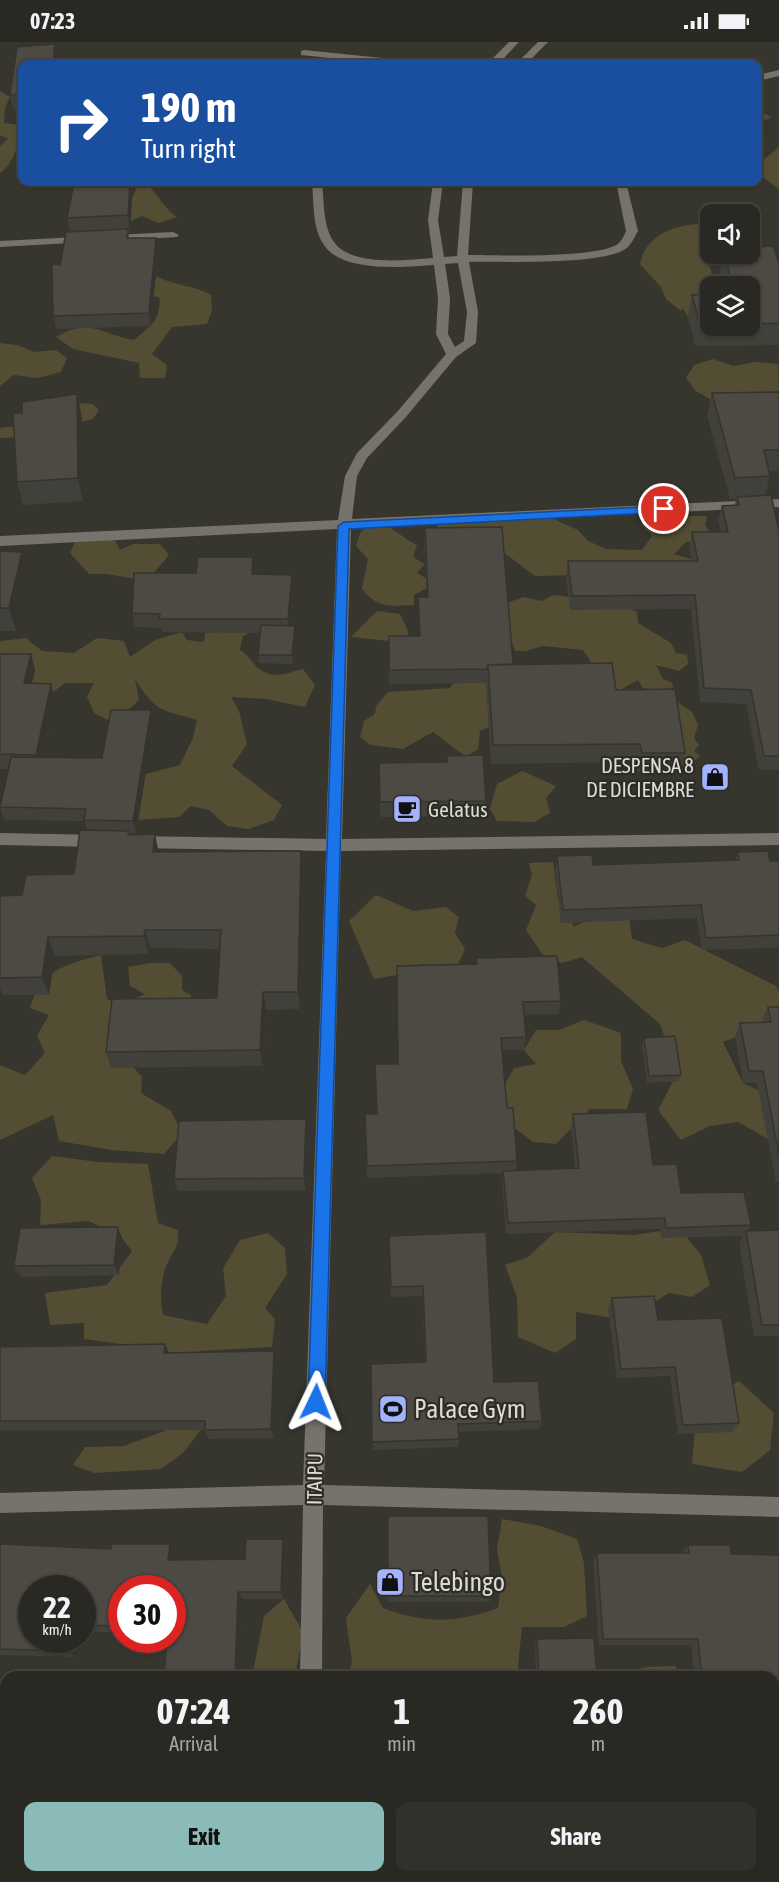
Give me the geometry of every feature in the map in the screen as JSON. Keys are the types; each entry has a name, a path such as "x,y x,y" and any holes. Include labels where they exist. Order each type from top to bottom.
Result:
{"street":[{"path":"496,60 514,42"},
{"path":"525,60 543,42"},
{"path":"304,47 387,60"},
{"path":"762,77 779,73"},
{"path":"317,186 322,227 329,245 342,255 357,262 368,263 582,256 609,252 624,245 632,231 622,186"},
{"path":"437,186 433,220 444,298 442,334 452,354"},
{"name":"ITAIPU","path":"311,1671 314,1495 344,526 351,476 363,456 407,409 452,354 470,343 473,333 473,312 463,259 468,186"},
{"path":"0,244 173,235"},
{"path":"0,541 779,503"},
{"path":"0,839 334,845 779,839"},
{"path":"0,1503 314,1495 779,1508"}],"shaded area":[{"path":"0,91 10,97 5,108 4,123 18,125 18,143 8,165 0,173 0,146 8,139 0,135"},
{"path":"779,147 779,189 762,176 763,160"},
{"path":"137,186 151,186 151,189 169,211 177,217 158,223 142,216 112,229 132,199"},
{"path":"700,224 700,264 708,264 712,276 700,276 700,313 688,317 683,309 681,311 666,299 661,287 640,264 643,254 655,239 671,229"},
{"path":"158,277 211,295 212,310 207,324 172,327 152,354 167,365 165,378 140,378 139,363 73,349 56,337 78,328 87,328 134,340 154,322 159,311 159,297 136,295 138,282"},
{"path":"0,343 17,345 34,352 56,350 67,358 61,372 38,378 14,375 0,386"},
{"path":"713,359 733,366 755,362 778,364 779,399 715,402 696,391 686,378 694,365"},
{"path":"81,403 93,404 99,410 93,419 24,437 0,438 0,428 15,426"},
{"path":"506,512 538,512 578,530 588,541 606,549 642,550 652,536 640,524 663,516 707,516 705,525 711,533 707,542 686,542 674,554 691,559 685,573 535,576 483,537 438,532 435,516 450,519"},
{"path":"371,521 389,527 417,545 413,557 425,564 417,573 429,580 427,588 414,595 414,605 385,605 373,600 362,589 368,559 356,546 360,533"},
{"path":"77,537 114,539 120,550 133,544 160,544 169,555 147,581 107,574 89,574 70,553"},
{"path":"553,595 622,603 637,612 638,623 671,643 676,653 687,655 688,664 679,671 656,665 663,679 671,682 674,687 662,691 643,688 638,680 620,690 603,691 589,671 590,660 583,650 543,646 526,651 515,651 505,620 507,603 523,597 542,601"},
{"path":"377,611 400,614 407,628 410,643 351,637"},
{"path":"262,627 243,636 240,650 266,673 282,674 303,669 315,685 305,707 266,699 231,697 239,711 247,744 232,766 282,805 274,820 248,829 227,826 209,810 191,806 179,817 123,821 135,777 180,765 193,738 197,720 160,708 148,698 135,679 139,700 114,723 94,713 87,697 94,683 65,683 45,698 0,689 0,641 26,638 42,651 74,653 97,638 124,641 130,657 155,640 182,632 187,640 204,642 205,633"},
{"path":"461,671 488,683 495,724 480,731 478,749 466,757 433,732 403,749 371,745 360,737 364,721 375,714 376,706 388,692 450,688"},
{"path":"676,701 692,712 698,725 694,738 699,745 694,751 700,756 687,767 679,764"},
{"path":"522,771 556,786 546,798 550,813 534,822 497,821 490,809 497,784"},
{"path":"553,862 558,899 574,927 601,912 625,881 632,939 662,948 685,940 776,986 779,991 779,1012 755,1030 723,1042 743,1083 769,1095 779,1134 768,1139 738,1122 710,1126 681,1140 658,1110 677,1074 660,1024 582,957 562,963 542,954 526,930 536,905 525,896 532,875 529,863"},
{"path":"376,895 413,911 446,907 459,917 455,933 465,949 456,969 422,964 409,973 374,979 349,921"},
{"path":"101,955 107,999 120,1005 145,994 130,986 128,967 149,963 170,963 182,976 182,990 191,995 190,1008 126,1059 142,1077 141,1093 171,1111 182,1133 164,1154 111,1150 59,1141 53,1115 0,1140 0,1065 25,1075 45,1053 37,1036 49,1015 30,1008 35,995 48,977 56,971"},
{"path":"584,1020 621,1033 621,1061 633,1089 627,1109 590,1109 556,1144 533,1142 504,1120 503,1088 514,1068 536,1064 524,1050 536,1030 559,1030"},
{"path":"52,1156 98,1162 148,1164 158,1223 178,1230 177,1244 165,1268 162,1281 163,1315 207,1324 226,1296 223,1268 240,1240 268,1233 285,1248 287,1274 265,1308 275,1319 272,1347 199,1351 210,1418 183,1453 161,1469 95,1473 73,1465 85,1447 124,1446 164,1431 187,1378 158,1354 121,1344 84,1339 84,1323 50,1325 45,1293 107,1285 132,1251 122,1238 89,1221 40,1225 41,1200 32,1178"},
{"path":"679,1228 701,1255 710,1285 692,1297 669,1293 625,1320 576,1312 576,1339 555,1353 518,1337 517,1297 505,1265 528,1257 555,1232 634,1235"},
{"path":"739,1381 774,1413 770,1450 742,1472 692,1464 697,1405"},
{"path":"502,1519 541,1526 577,1539 584,1563 587,1616 564,1627 522,1627 518,1671 350,1671 352,1662 346,1618 370,1584 383,1608 413,1617 441,1620 483,1613 498,1608 502,1577 497,1549"},
{"path":"284,1599 303,1632 296,1671 253,1671 264,1616"},
{"path":"676,1666 676,1671 627,1671 648,1667"}],"building":[{"path":"55,44 53,60 18,60 18,94 10,95 17,47"},
{"path":"762,110 774,118 762,122"},
{"path":"73,186 130,186 128,215 67,218"},
{"path":"128,229 127,238 156,238 149,313 53,316 52,264 60,265 66,232"},
{"path":"773,246 779,263 779,323 760,324 760,276 730,276 727,264 760,264 760,247"},
{"path":"692,295 700,295 700,325"},
{"path":"779,392 779,450 764,450 770,476 735,478 712,393"},
{"path":"77,394 78,478 17,482 13,413 22,413 22,402"},
{"path":"771,495 779,531 779,756 764,756 751,690 704,688 695,595 572,596 568,561 698,561 692,532 728,532 722,506 739,505 737,497"},
{"path":"502,527 513,664 488,665 487,669 389,670 389,636 420,636 418,597 428,597 425,528"},
{"path":"0,551 22,552 9,608 0,608"},
{"path":"198,557 253,557 252,574 292,575 288,619 159,619 160,614 132,613 134,573 196,573"},
{"path":"261,625 295,626 292,655 258,655"},
{"path":"0,654 31,654 24,683 51,684 36,755 0,754"},
{"path":"612,663 616,690 675,689 685,753 642,753 640,744 493,745 488,665"},
{"path":"111,710 151,710 133,821 84,820 86,809 0,807 11,757 102,758"},
{"path":"483,755 486,801 380,802 379,763 447,762 447,756"},
{"path":"80,830 129,831 128,835 155,834 153,852 301,851 298,992 263,992 260,1050 106,1052 112,999 217,998 221,930 145,930 144,936 48,937 42,977 0,978 0,896 22,895 26,875 74,874"},
{"path":"768,851 770,861 779,861 779,935 706,938 701,905 563,910 557,856 592,855 593,865 739,860 738,852"},
{"path":"557,956 561,1001 523,1002 526,1037 501,1038 507,1108 513,1108 517,1161 367,1166 365,1114 377,1114 375,1064 398,1064 397,966 477,964 476,958"},
{"path":"768,1007 779,1007 779,1155 763,1071 749,1071 740,1023 771,1022"},
{"path":"675,1036 681,1075 649,1076 644,1038"},
{"path":"646,1112 653,1165 677,1164 681,1193 744,1192 751,1225 666,1228 665,1218 508,1223 503,1171 579,1168 573,1114"},
{"path":"306,1119 304,1178 174,1179 179,1121"},
{"path":"118,1227 114,1265 14,1266 20,1228"},
{"path":"779,1230 779,1325 762,1325 746,1231"},
{"path":"486,1232 494,1382 538,1381 542,1421 458,1424 459,1439 372,1442 371,1364 426,1362 423,1286 391,1287 389,1236"},
{"path":"654,1296 658,1320 722,1318 739,1423 683,1425 675,1367 621,1369 612,1298"},
{"path":"165,1344 164,1353 274,1351 271,1429 205,1430 205,1421 0,1421 0,1347"},
{"path":"388,1516 488,1516 491,1596 388,1596"},
{"path":"246,1539 283,1539 281,1592 238,1592 235,1671 164,1671 166,1653 186,1653 186,1575 108,1575 108,1626 96,1625 96,1575 18,1575 18,1650 0,1649 0,1544 111,1549 111,1544 170,1544 168,1560 245,1559"},
{"path":"688,1545 730,1545 731,1554 779,1555 779,1671 701,1671 698,1639 603,1639 597,1553 689,1553"},
{"path":"594,1638 597,1671 539,1671 537,1639"}],"place":[{"name":"DESPENSA 8 DE DICIEMBRE","path":"715,777"},
{"name":"Gelatus","path":"407,809"},
{"name":"Palace Gym","path":"393,1409"},
{"name":"Telebingo","path":"390,1582"}],"route":[{"path":"316,1402 344,526 664,509"}]}
